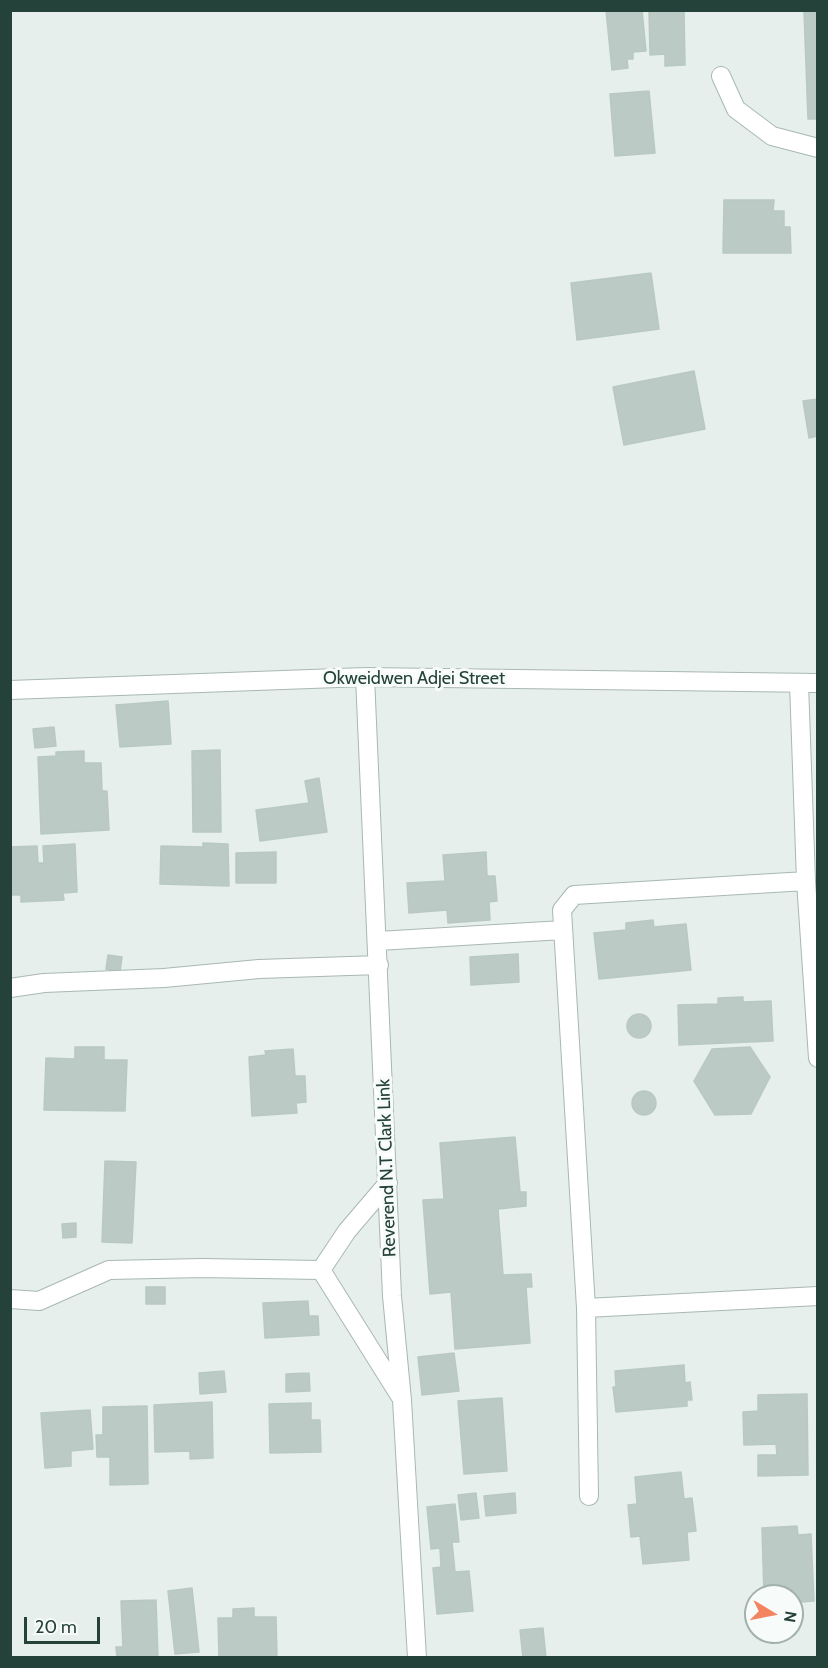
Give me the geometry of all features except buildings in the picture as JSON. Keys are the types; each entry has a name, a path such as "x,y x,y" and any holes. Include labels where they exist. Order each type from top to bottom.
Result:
{"street":[{"path":"721,76 736,110 772,135 818,148"},
{"name":"Okweidwen Adjei Street","path":"10,690 365,677 808,683"},
{"name":"Reverend N.T Clark Link","path":"365,677 392,1296 402,1400 417,1658"},
{"path":"808,683 806,880 818,1058"},
{"path":"589,1496 586,1308 562,910 574,896 806,880"},
{"path":"378,941 563,930"},
{"path":"10,988 44,983 164,978 259,969 379,966"},
{"path":"321,1270 347,1231 388,1183"},
{"path":"10,1299 39,1301 109,1270 202,1268 321,1270"},
{"path":"321,1270 402,1400"},
{"path":"586,1308 818,1296"}]}
